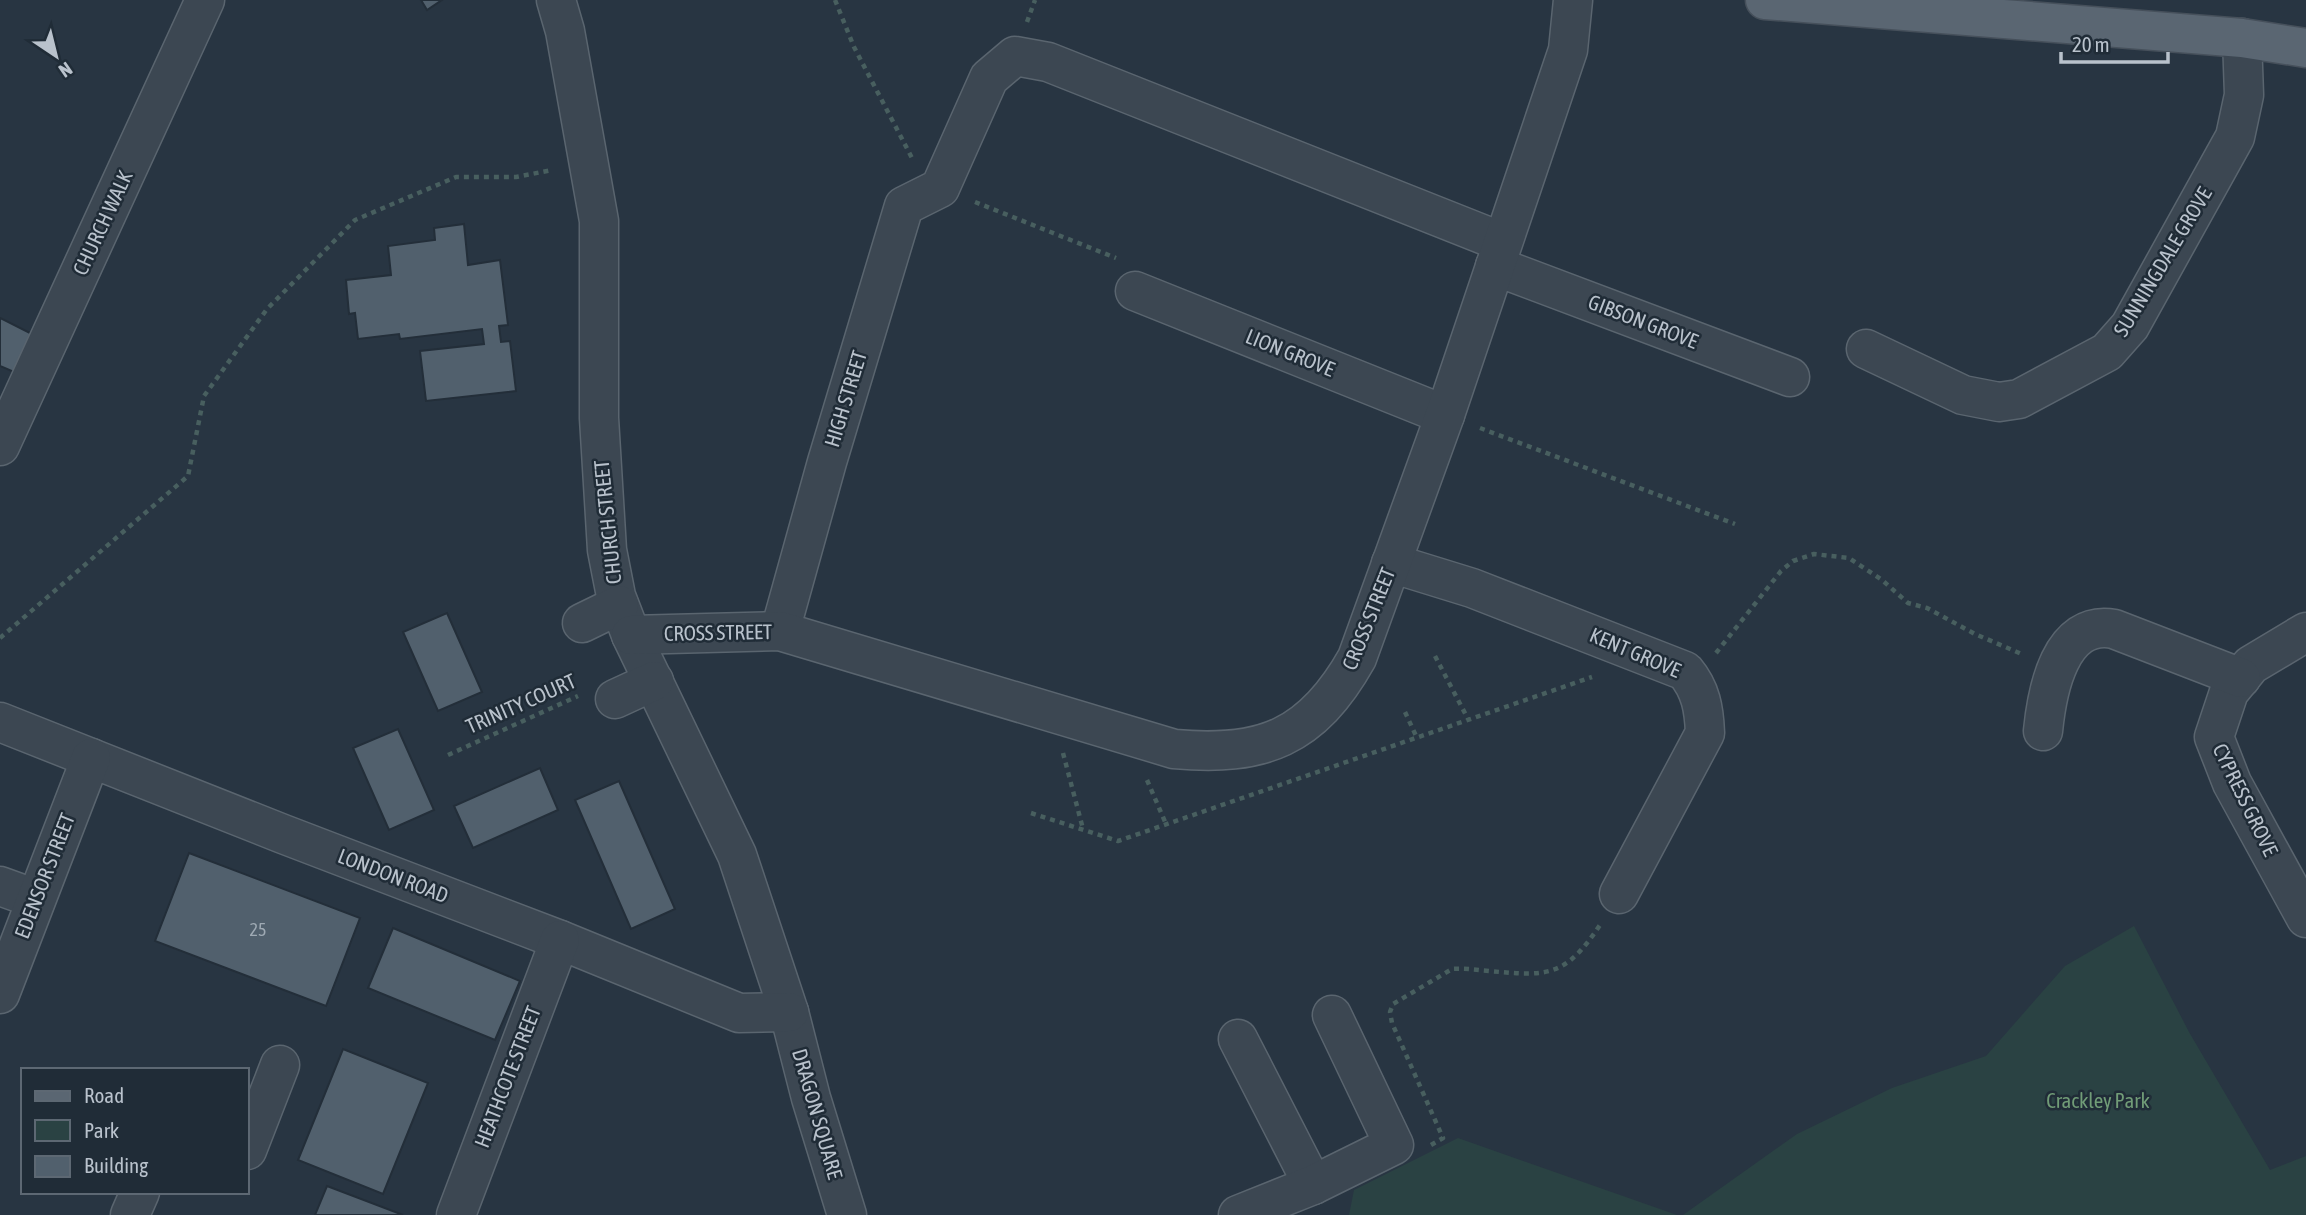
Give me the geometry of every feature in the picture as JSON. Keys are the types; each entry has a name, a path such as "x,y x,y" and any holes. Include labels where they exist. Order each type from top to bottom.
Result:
{"main road":[{"path":"1787,1 2242,38 2306,48"}],"street":[{"name":"CHURCH WALK","path":"0,446 205,0"},
{"name":"CHURCH STREET","path":"556,0 565,31 599,221 599,418 607,551 625,620 737,855 789,1013"},
{"name":"CROSS STREET","path":"625,620 780,631 1174,749 1210,752 1244,749 1265,744 1290,732 1340,688 1357,658 1446,415 1568,50 1573,0"},
{"name":"SUNNINGDALE GROVE","path":"1866,349 1963,395 1999,402 2019,399 2107,352 2130,326 2235,137 2244,95 2242,38"},
{"name":"GIBSON GROVE","path":"940,188 989,78 1015,57 1048,62 1790,377"},
{"name":"HIGH STREET","path":"780,631 827,462 904,206 940,188"},
{"name":"LION GROVE","path":"1135,292 1446,415"},
{"name":"KENT GROVE","path":"1391,563 1472,588 1685,671 1698,688 1704,711 1705,733 1619,894"},
{"path":"582,623 625,620"},
{"path":"2043,731 2046,703 2057,667 2065,652 2082,634 2101,627 2115,629 2241,678"},
{"name":"CYPRESS GROVE","path":"2306,632 2251,665 2229,692 2214,737 2232,783 2306,918"},
{"path":"599,696 654,681"},
{"name":"LONDON ROAD","path":"0,722 560,940 739,1013 789,1013"},
{"name":"EDENSOR STREET","path":"0,994 91,758"},
{"path":"0,886 36,899"},
{"name":"HEATHCOTE STREET","path":"456,1215 560,940"},
{"name":"DRAGON SQUARE","path":"789,1013 847,1215"},
{"path":"1238,1215 1313,1185 1394,1145 1332,1016"},
{"path":"1238,1039 1313,1185"},
{"path":"248,1147 280,1065"},
{"path":"130,1215 140,1194"}],"path":[{"path":"0,638 188,476 204,396 267,309 355,220 456,177 516,177 589,164"},
{"path":"1446,415 1734,524"},
{"path":"1692,680 1712,659 1781,570 1793,561 1814,554 1849,558 1882,580 1908,603 1927,608 2003,647 2057,667"},
{"path":"1031,813 1118,841 1593,677 1607,640"},
{"path":"1435,656 1468,719"},
{"name":"TRINITY COURT","path":"448,755 599,696"},
{"path":"1052,712 1083,830"},
{"path":"1405,712 1417,738"},
{"path":"1394,1145 1403,1159 1443,1138 1392,1023 1392,1004 1452,969 1527,975 1548,973 1569,961 1587,944 1619,894"}],"green space":[{"name":"Crackley Park","path":"2134,926 2189,1032 2270,1170 2306,1156 2306,1215 1683,1215 1797,1134 1892,1088 1986,1056 2065,966"},
{"path":"1458,1138 1677,1215 1349,1215 1354,1190"}],"building":[{"path":"421,0 442,0 427,10"},
{"path":"464,224 468,265 500,260 508,325 499,326 501,342 510,341 516,391 426,401 420,351 484,344 482,329 400,339 399,334 358,339 355,313 349,314 346,280 391,275 388,246 435,240 434,228"},
{"path":"0,318 32,334 14,372 0,366"},
{"path":"447,613 482,692 438,711 403,632"},
{"path":"398,729 434,810 389,830 353,748"},
{"path":"540,768 558,810 473,848 454,806"},
{"path":"619,781 675,909 631,929 575,800"},
{"path":"189,853 360,918 326,1006 155,941"},
{"path":"393,928 520,981 495,1040 368,988"},
{"path":"343,1049 428,1083 383,1194 298,1160"},
{"path":"327,1186 403,1215 315,1215"}]}
